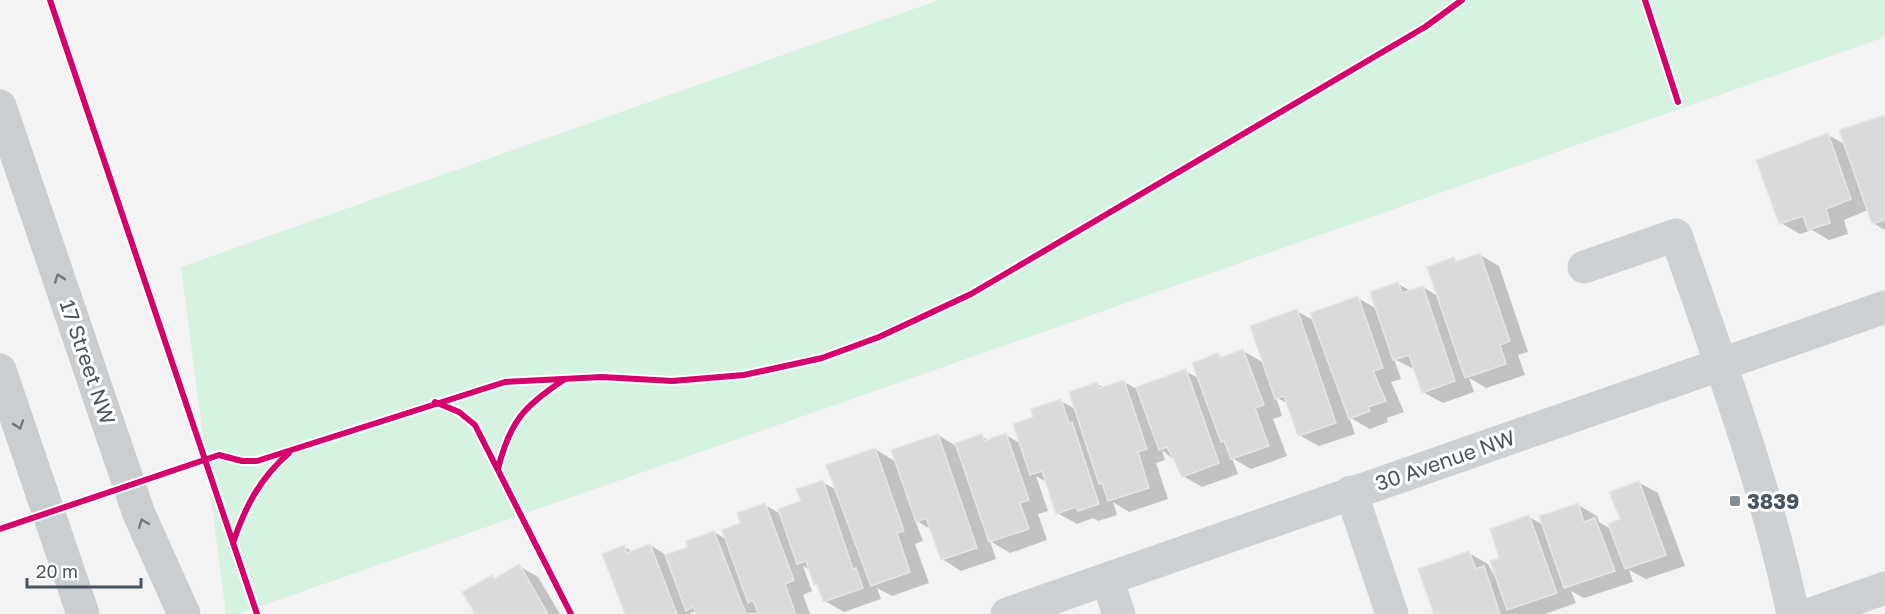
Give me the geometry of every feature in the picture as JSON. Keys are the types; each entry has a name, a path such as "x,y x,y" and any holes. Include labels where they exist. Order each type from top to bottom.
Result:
{"main road":[{"name":"17 Street NW","path":"0,106 139,514 184,614"},
{"path":"0,370 83,614"}],"street":[{"path":"1584,267 1676,235 1721,364 1771,520 1793,614"},
{"name":"30 Avenue NW","path":"1007,614 1885,307"},
{"path":"1351,492 1392,614"},
{"path":"1107,579 1119,614"},
{"path":"1811,614 1885,588"}],"green space":[{"path":"939,0 1885,0 1885,37 238,614 226,614 181,267"}],"building":[{"path":"1885,115 1885,220 1872,224 1839,130"},
{"path":"1828,133 1851,199 1826,209 1830,223 1808,230 1803,216 1779,224 1756,160"},
{"path":"1480,253 1510,341 1500,345 1506,364 1465,378 1427,267 1454,257 1456,262"},
{"path":"1398,282 1402,293 1423,286 1455,381 1422,393 1409,355 1393,360 1370,292"},
{"path":"1358,296 1383,368 1373,371 1386,401 1368,407 1370,411 1349,419 1310,313"},
{"path":"1297,309 1336,423 1298,436 1284,396 1275,399 1250,326"},
{"path":"1243,349 1264,405 1255,408 1269,446 1231,459 1224,441 1221,442 1192,363 1218,353 1220,358"},
{"path":"1186,369 1219,463 1182,477 1167,447 1159,450 1136,387"},
{"path":"1124,380 1147,449 1138,452 1149,488 1108,501 1102,483 1099,484 1069,392 1097,382 1099,388"},
{"path":"1061,399 1069,423 1072,422 1099,504 1078,511 1076,507 1056,514 1042,471 1030,475 1013,424 1033,417 1031,409"},
{"path":"1006,433 1029,500 1020,503 1029,529 989,542 955,443 982,434 984,441"},
{"path":"938,434 977,548 941,560 926,518 916,522 891,450"},
{"path":"875,448 904,531 897,533 910,572 871,586 826,465"},
{"path":"823,480 853,569 856,568 863,588 823,602 817,584 814,585 806,561 797,564 778,509 801,501 796,489"},
{"path":"1639,481 1666,555 1625,569 1608,524 1620,519 1609,492"},
{"path":"765,503 794,580 785,584 795,612 790,614 758,614 753,600 748,603 722,530 740,523 737,513"},
{"path":"1578,503 1584,522 1595,518 1615,571 1564,588 1539,516"},
{"path":"1529,515 1557,593 1507,610 1490,561 1499,558 1490,529"},
{"path":"714,531 746,614 696,614 693,607 686,611 665,555 688,547 686,541"},
{"path":"650,544 677,614 625,614 602,554 624,545 627,553"},
{"path":"1469,551 1476,569 1484,566 1500,614 1434,614 1418,569"},
{"path":"519,564 548,614 475,614 462,592 492,575 494,579"}],"cycle path":[{"path":"50,0 257,614"},
{"path":"0,529 219,455 242,461 257,461 505,382 602,377 672,381 744,375 822,358 879,337 971,294 1425,27 1462,0"},
{"path":"1645,0 1678,102"},
{"path":"498,469 508,438 521,416 539,398 565,379"},
{"path":"435,402 459,412 475,425 571,614"},
{"path":"233,543 255,494 270,473 289,453"}],"place":[{"name":"3839","path":"1735,501"}]}
